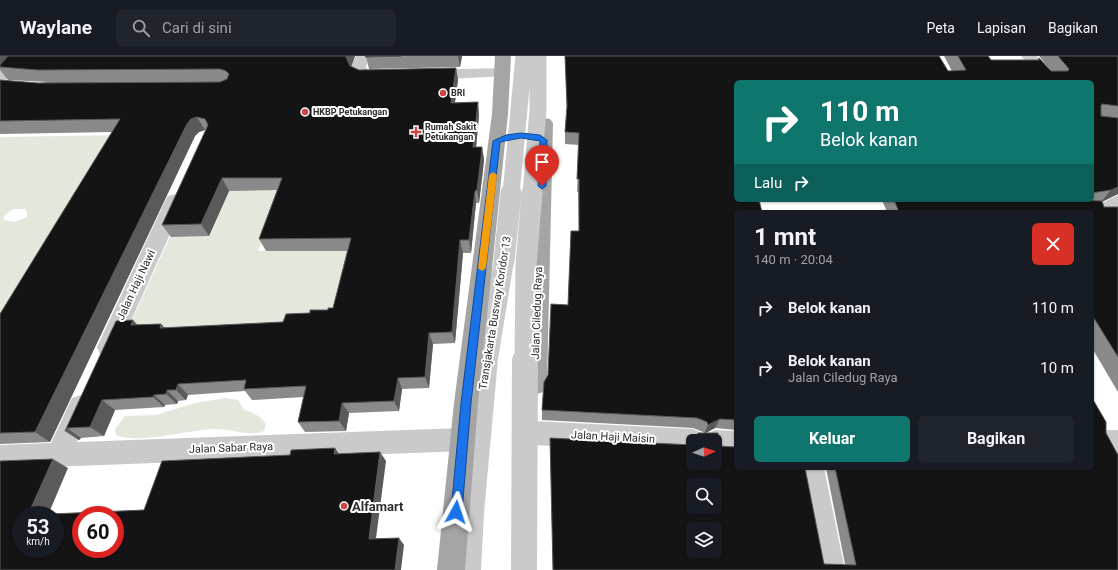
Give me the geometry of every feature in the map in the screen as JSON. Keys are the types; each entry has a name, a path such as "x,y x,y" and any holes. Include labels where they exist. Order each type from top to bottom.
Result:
{"main road":[{"path":"451,570 462,440 500,114 503,56"},
{"name":"Jalan Ciledug Raya","path":"533,570 533,433 546,56"},
{"path":"500,114 522,120 538,119 544,116"},
{"path":"497,141 506,137 521,136 540,137 543,140"}],"street":[{"path":"0,77 20,56"},
{"name":"Transjakarta Busway Koridor 13","path":"467,570 470,513 486,359 504,260 524,56"},
{"name":"Transjakarta Busway Koridor 13","path":"524,570 526,265 538,109 538,56"},
{"path":"1030,56 1049,80"},
{"path":"362,59 358,66 358,70 363,76 501,73"},
{"name":"Jalan Haji Nawi","path":"99,366 185,180"},
{"path":"1094,211 1104,211 1118,202"},
{"path":"58,456 89,388"},
{"path":"1094,421 1118,465"},
{"name":"Jalan Haji Maisin","path":"533,433 686,441"},
{"name":"Jalan Sabar Raya","path":"0,457 462,440"},
{"path":"722,442 734,443"},
{"path":"811,470 831,570"}],"shaded area":[{"path":"127,135 0,350 0,137","holes":["13,209 25,209 27,212 27,217 14,222 4,220 4,216"]},
{"path":"231,184 293,189 269,244 261,244 258,251 355,250 340,319 126,333 170,237 210,236"},
{"path":"225,398 238,400 244,410 253,413 264,421 266,424 264,431 258,433 246,433 216,429 137,438 126,438 116,435 115,429 125,416 156,415 195,403"}],"building":[{"path":"8,56 346,56 350,66 359,70 456,68 451,103 478,102 473,147 482,147 481,158 469,240 460,240 452,332 429,333 425,377 398,378 394,401 342,403 339,421 298,422 306,386 244,389 246,380 178,384 176,390 167,390 166,394 154,395 153,397 102,400 90,427 67,428 65,431 116,321 133,320 131,325 161,324 160,328 283,322 286,314 310,313 310,310 328,310 328,308 333,308 351,238 259,239 282,178 222,178 201,224 162,225 208,125 205,119 197,117 191,119 187,124 35,432 0,433 0,314 120,119 0,121 0,80 38,83 220,82 227,79 229,74 220,69 38,70 0,67"},
{"path":"366,56 401,56 365,57"},
{"path":"565,56 939,56 948,71 966,70 958,56 988,56 991,60 1039,60 1039,58 1051,71 1068,71 1069,69 1058,56 1118,56 1118,106 1102,104 1101,116 1118,118 1118,187 1111,190 1094,193 1094,80 734,80 734,202 760,202 762,210 734,210 734,420 720,419 708,425 707,422 697,418 542,410 544,382 548,375 551,304 568,305 571,231 579,231 579,179 577,179 579,133 565,132 567,106"},
{"path":"1094,201 1102,201 1104,207 1118,207 1118,357 1094,318 1094,210 898,210 895,202 1094,202"},
{"path":"1094,401 1106,422 1106,433 1118,455 1118,570 553,570 550,438 686,445 686,470 722,470 722,446 734,447 734,470 805,470 824,564 856,565 835,470 1094,470"},
{"path":"698,433 718,434 698,434"},
{"path":"335,448 334,454 380,452 369,539 399,538 395,570 0,570 0,461 53,459 32,506 12,506 12,558 64,558 64,513 72,513 72,558 124,558 124,511 144,510 162,461 290,455 291,450"}],"slow traffic":[{"path":"482,268 493,175"}],"place":[{"name":"BRI","path":"443,93"},
{"name":"HKBP Petukangan","path":"305,112"},
{"name":"Rumah Sakit Petukangan","path":"416,132"},
{"name":"Alfamart","path":"344,506"}],"route":[{"path":"456,512 466,403 497,141 513,136 540,137 543,140 542,186"}]}
